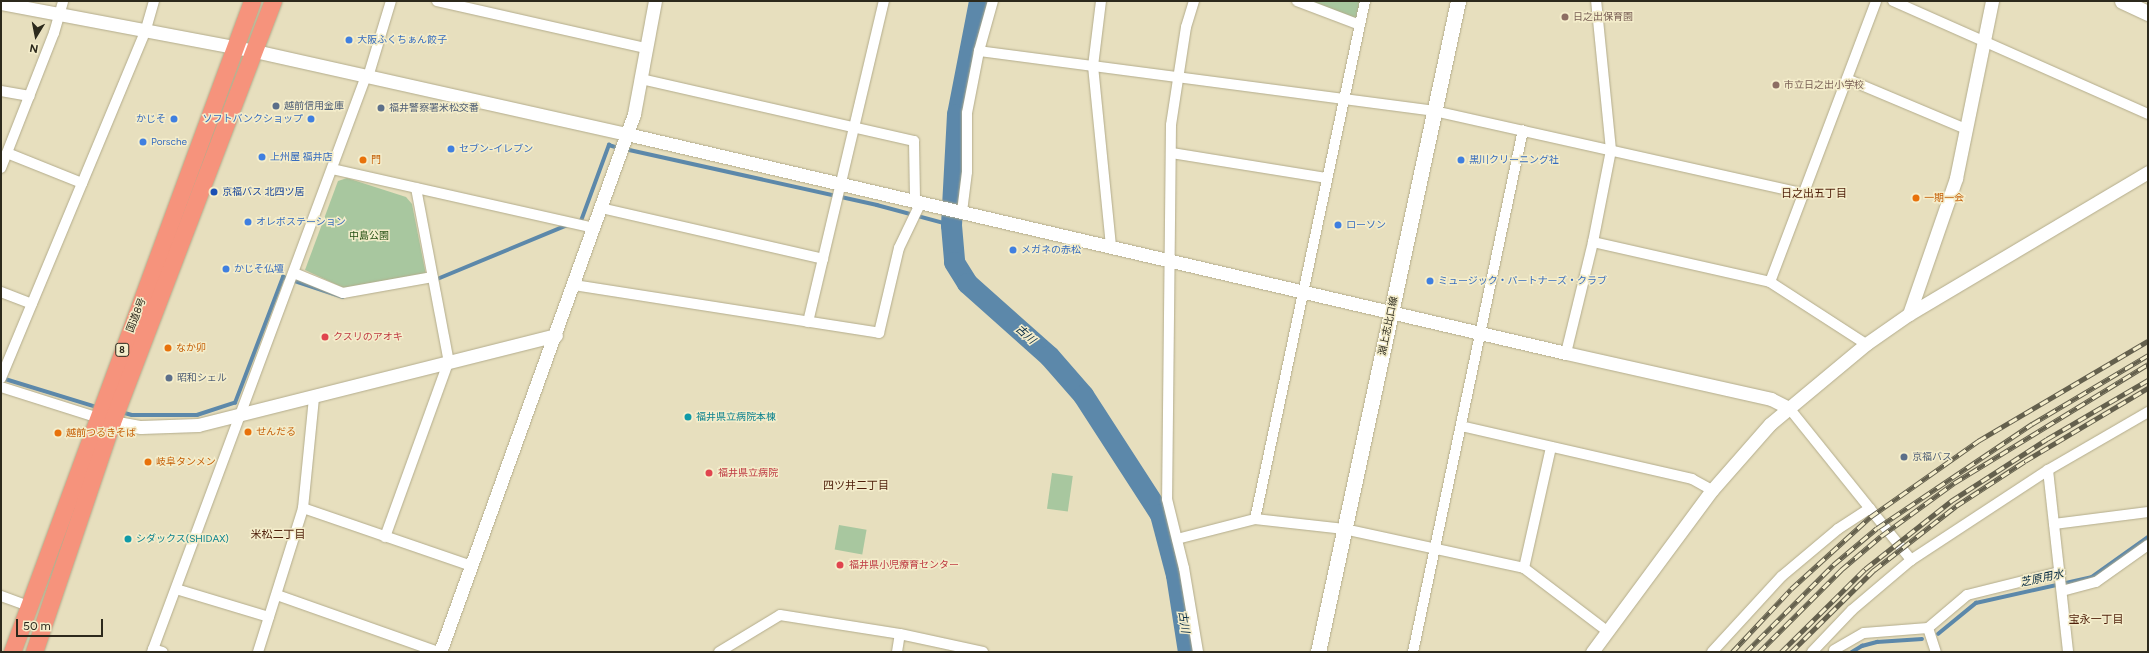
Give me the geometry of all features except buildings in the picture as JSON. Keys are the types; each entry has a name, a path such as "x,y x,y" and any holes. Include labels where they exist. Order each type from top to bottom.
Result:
{"highway":[{"name":"国道8号","path":"36,651 104,420 234,48 252,1"},
{"name":"国道8号","path":"12,652 28,606 255,52 273,1"}],"main road":[{"name":"淵上志比口線","path":"1318,652 1458,1"},
{"path":"2122,1 2147,9"}],"street":[{"path":"1,378 146,29 154,1"},
{"path":"164,652 152,651 367,76 391,1"},
{"path":"436,1 646,48"},
{"path":"277,595 439,652 556,335 634,114 655,1"},
{"path":"808,322 884,1"},
{"path":"962,212 967,172 968,113 979,51 993,1"},
{"path":"1101,1 1093,66 1111,247"},
{"path":"1194,1 1177,77 1171,125 1172,261 1167,499 1177,539 1198,652"},
{"path":"1296,1 1360,25"},
{"path":"1254,519 1365,1"},
{"path":"1566,353 1593,242 1611,150 1596,1"},
{"path":"1770,282 1805,194 1876,1"},
{"path":"1894,1 1984,39 2148,114"},
{"path":"1909,314 1956,178 1992,1"},
{"path":"1,3 62,7 146,29 367,76 627,134 1566,353 1770,399 1789,408 1911,560"},
{"path":"1,168 30,96 62,7"},
{"path":"979,51 1434,111 1805,194"},
{"path":"574,285 879,333 899,248 918,202 914,141 640,79"},
{"path":"1847,79 1966,129"},
{"path":"1,91 30,96"},
{"path":"1413,652 1523,130"},
{"path":"7,152 82,183"},
{"path":"1172,153 1327,178"},
{"path":"332,169 594,228"},
{"path":"1592,652 1712,490 1770,424 1866,344 1909,314 2148,172"},
{"path":"385,537 448,362 416,188"},
{"path":"601,208 823,259"},
{"path":"1593,242 1770,282 1866,344"},
{"path":"294,273 343,293 433,277"},
{"path":"1,292 32,304"},
{"path":"1,387 104,420 141,427 198,425 556,335"},
{"path":"258,652 303,508 314,397"},
{"path":"1812,652 1825,636 1875,589 1911,560 2048,470 2148,412"},
{"path":"1461,426 1692,479 1712,490"},
{"path":"1524,568 1551,447"},
{"path":"2048,470 2068,652"},
{"path":"303,508 471,566"},
{"path":"1712,652 1782,576 1832,534 1870,508"},
{"path":"2054,524 2148,512"},
{"path":"1177,539 1254,519 1344,529 1524,568 1607,631"},
{"path":"2062,591 2096,582 2148,545"},
{"path":"1825,636 1834,651 1864,633 1928,628 1967,595 2060,572"},
{"path":"176,589 269,617"},
{"path":"1,596 28,606"},
{"path":"719,652 780,615 900,634 983,652"},
{"path":"1928,628 1936,652"},
{"path":"897,652 900,634"}],"green space":[{"path":"1297,1 1365,1 1360,25"},
{"name":"中島公園","path":"347,178 406,197 412,204 426,275 346,289 305,270 338,181"},
{"path":"1052,473 1073,476 1068,512 1047,509"},
{"path":"839,525 867,530 862,554 835,550"}],"waterway":[{"name":"古川","path":"979,1 957,114 951,225 954,262 967,283 1049,356 1083,395 1160,514 1176,575 1188,652"},
{"path":"578,222 581,221 609,145 619,148"},
{"path":"625,149 877,205 951,225"},
{"path":"435,280 568,225"},
{"path":"121,412 132,415 197,415 235,403 283,277 343,297"},
{"path":"2,378 97,407"},
{"name":"芝原用水","path":"1938,634 1976,603 2092,577 2148,537"},
{"name":"芝原用水","path":"1852,652 1862,646 1877,642 1922,639"}],"railway":[{"path":"1732,652 1791,589 1870,517 1978,441 2148,341"},
{"path":"1746,652 1833,565 1877,528 2032,424 2148,355"},
{"path":"1759,652 1841,570 1881,536 1954,483 2148,364"},
{"path":"1781,652 1865,569 1951,501 2047,439 2148,380"},
{"path":"1791,652 1874,570 1956,506 2025,461 2148,388"}],"place":[{"name":"日之出保育園","path":"1565,17"},
{"name":"大阪ふくちぁん餃子","path":"349,40"},
{"name":"市立日之出小学校","path":"1776,85"},
{"name":"越前信用金庫","path":"276,106"},
{"name":"福井警察署米松交番","path":"381,108"},
{"name":"かじそ","path":"174,119"},
{"name":"ソフトバンクショップ","path":"311,119"},
{"name":"Porsche","path":"143,142"},
{"name":"セブン-イレブン","path":"451,149"},
{"name":"上州屋 福井店","path":"262,157"},
{"name":"門","path":"363,160"},
{"name":"黒川クリーニング社","path":"1461,160"},
{"name":"京福バス 北四ツ居","path":"214,192"},
{"name":"一期一会","path":"1916,198"},
{"name":"オレボステーション","path":"248,222"},
{"name":"ローソン","path":"1338,225"},
{"name":"メガネの赤松","path":"1013,250"},
{"name":"かじそ仏壇","path":"226,269"},
{"name":"ミュージック・パートナーズ・クラブ","path":"1430,281"},
{"name":"クスリのアオキ","path":"325,337"},
{"name":"なか卯","path":"168,348"},
{"name":"昭和シェル","path":"169,378"},
{"name":"福井県立病院本棟","path":"688,417"},
{"name":"せんだる","path":"248,432"},
{"name":"越前つるきそば","path":"58,433"},
{"name":"京福バス","path":"1904,457"},
{"name":"岐阜タンメン","path":"148,462"},
{"name":"福井県立病院","path":"709,473"},
{"name":"シダックス(SHIDAX)","path":"128,539"},
{"name":"福井県小児療育センター","path":"840,565"}],"district":[{"name":"日之出五丁目","path":"1814,194"},
{"name":"四ツ井二丁目","path":"856,486"},
{"name":"米松二丁目","path":"278,535"},
{"name":"宝永一丁目","path":"2096,620"}]}
